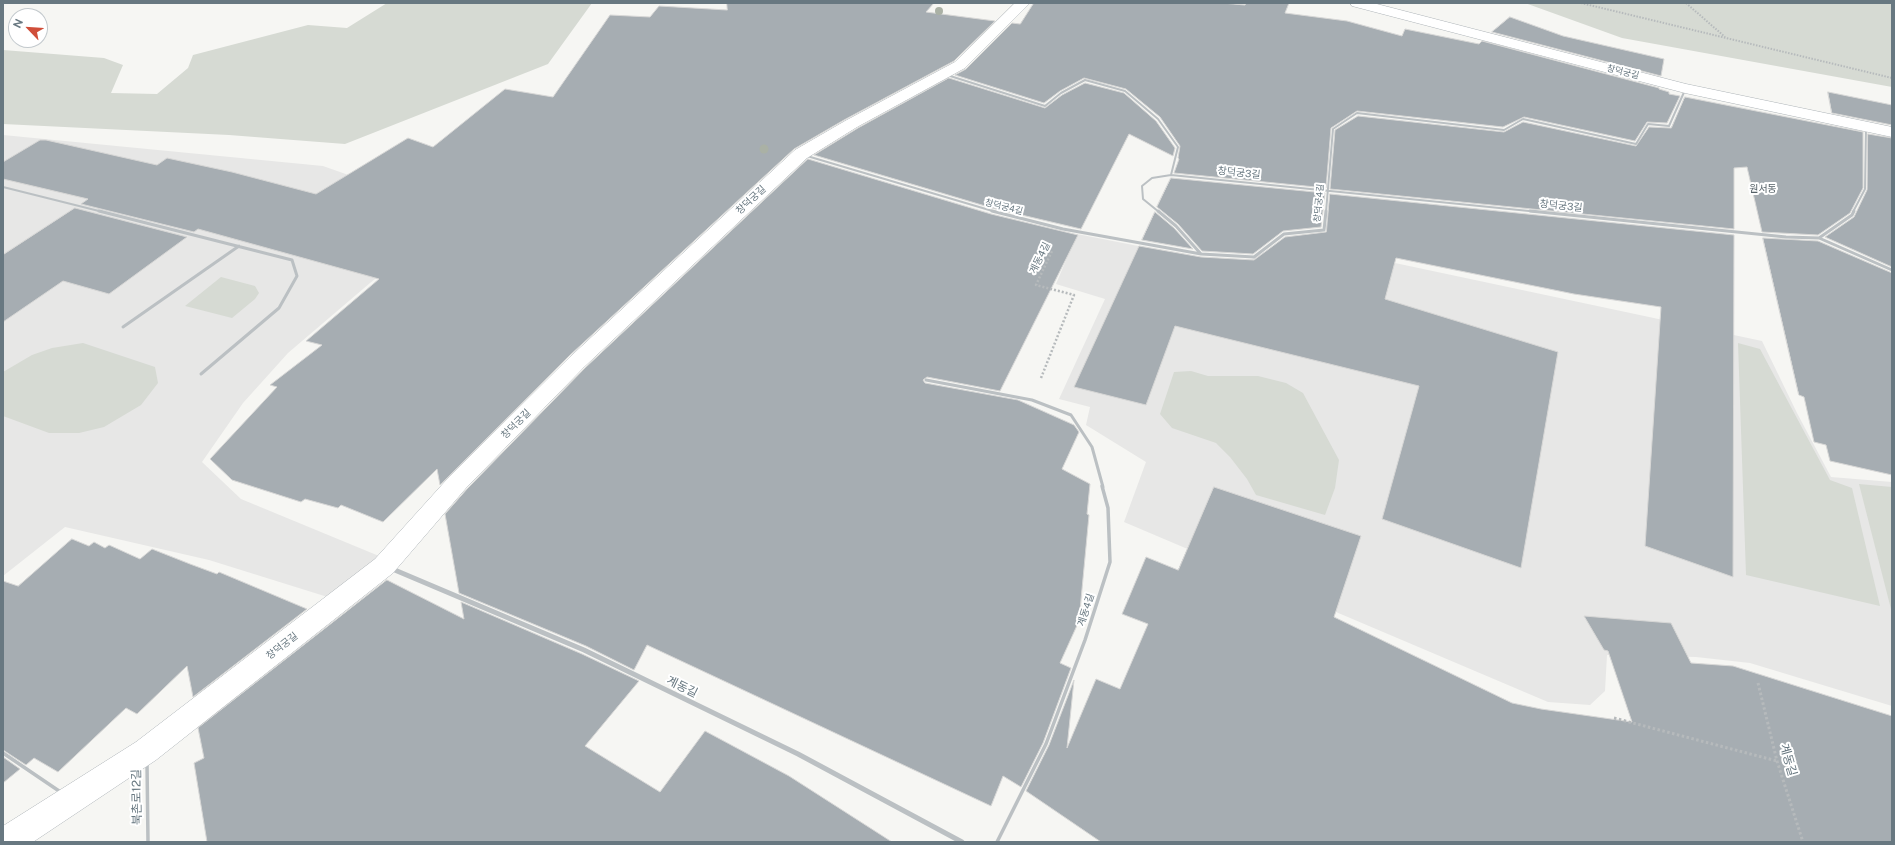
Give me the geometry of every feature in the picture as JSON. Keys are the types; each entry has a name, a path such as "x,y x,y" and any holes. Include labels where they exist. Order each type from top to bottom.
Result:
{"street":[{"name":"창덕궁길","path":"6,842 146,751 384,566 458,482 577,362 801,154 851,124 960,65 1023,3"},
{"name":"창덕궁길","path":"1357,3 1685,88 1892,132"},
{"name":"계동길","path":"384,566 584,650 798,754 962,842"}],"lane":[{"path":"944,73 1045,106 1061,93 1085,80 1125,91 1158,119 1178,147 1171,175"},
{"name":"창덕궁4길","path":"801,154 971,206 1063,229 1201,254 1254,257 1284,234 1324,230 1333,128 1357,114 1504,130 1523,119 1636,144 1648,124 1669,126 1685,88"},
{"path":"1819,238 1852,215 1865,189 1866,127"},
{"name":"창덕궁3길","path":"1201,254 1176,226 1143,199 1142,186 1152,178 1171,175 1786,237 1819,238"},
{"path":"3,186 292,260 297,276 279,308 201,374"},
{"path":"1819,238 1892,270"},
{"path":"123,327 239,246"},
{"name":"계동4길","path":"926,380 1032,400 1070,415 1092,447 1108,508 1110,562 1085,640 1046,744 997,842"},
{"name":"북촌로12길","path":"146,751 148,842"},
{"path":"3,753 71,799"}],"path":[{"path":"1581,3 1892,78"},
{"path":"1686,3 1726,38"},
{"name":"계동4길","path":"1032,400 1074,294 1036,285 1063,229"},
{"name":"계동길","path":"1758,683 1777,761 1803,842"},
{"path":"1614,718 1777,761"}],"shaded area":[{"path":"387,3 592,3 548,64 345,144 229,135 3,124 3,50 104,58 123,65 111,93 157,94 188,68 193,55 308,25 347,28"},
{"path":"1525,3 1892,3 1892,87 1622,38"},
{"path":"3,135 323,166 408,196 452,218 370,283 288,353 243,403 202,462 241,499 379,556 334,599 209,560 65,527 3,576"},
{"path":"1077,234 1240,266 1264,252 1309,263 1315,246 1762,341 1797,413 1831,477 1892,482 1892,706 1750,663 1696,657 1607,655 1605,691 1590,705 1548,702 1124,522 1146,462 1086,425 1090,407 1059,399 1105,299 1056,284"},
{"path":"221,277 255,286 259,293 255,299 232,318 185,306"},
{"path":"83,343 155,367 158,383 141,405 104,427 79,433 49,433 3,416 3,372 32,355 52,348"},
{"path":"1738,343 1760,349 1830,480 1852,488 1880,606 1746,575"},
{"path":"1191,371 1208,376 1258,376 1286,383 1303,393 1339,460 1335,488 1325,515 1256,495 1247,479 1230,457 1216,443 1172,428 1160,414 1174,372"},
{"path":"1859,484 1892,487 1892,613"}],"building":[{"path":"727,3 934,3 926,12 995,21 954,61 844,120 794,149 569,356 440,485 437,469 383,522 341,505 338,508 305,499 301,502 232,480 210,459 277,387 270,385 322,345 306,341 379,279 198,229 194,232 81,204 88,199 3,179 3,162 40,140 46,140 157,165 167,158 232,172 316,194 408,138 433,147 505,89 553,97 610,15 650,17 659,6 727,10"},
{"path":"1034,3 1222,3 1245,5 1246,3 1289,3 1285,13 1347,21 1402,36 1405,29 1479,44 1482,41 1659,88 1669,92 1669,94 1680,96 1667,123 1647,122 1635,141 1524,117 1503,127 1357,111 1331,128 1326,188 1174,173 1179,159 1180,146 1160,117 1126,89 1084,78 1060,91 1044,103 955,75 966,69 1012,23 1020,24"},
{"path":"1510,17 1563,36 1664,59 1661,76 1492,32"},
{"path":"949,78 1045,108 1062,95 1085,83 1124,93 1156,121 1175,148 1173,156 1129,134 1081,229 992,208 814,155 858,128"},
{"path":"1828,92 1892,105 1892,125 1832,113"},
{"path":"1685,97 1863,132 1863,188 1850,213 1818,235 1762,232 1747,167 1734,168 1734,229 1330,189 1335,130 1358,116 1504,132 1523,122 1636,146 1649,127 1671,128"},
{"path":"1868,134 1892,138 1892,267 1825,237 1854,217 1867,190"},
{"path":"808,159 991,214 1078,235 1000,391 927,377 923,380 925,383 1018,400 1074,425 1079,432 1062,469 1090,484 1087,514 1089,515 1079,621 1060,663 1071,668 1043,743 1021,787 1003,776 991,806 647,645 634,670 586,646 459,593 445,514 467,489 585,368"},
{"path":"1171,178 1325,193 1321,227 1283,231 1253,254 1202,251 1178,224 1157,207"},
{"path":"1330,194 1734,235 1733,577 1645,546 1661,307 1574,294 1396,258 1385,299 1558,352 1521,568 1382,519 1419,386 1175,326 1146,405 1074,387 1139,246 1201,257 1254,260 1285,237 1326,232"},
{"path":"75,208 187,237 109,294 63,281 3,322 3,255"},
{"path":"1155,212 1174,228 1193,249 1142,240"},
{"path":"1763,238 1818,241 1892,273 1892,475 1830,461 1826,445 1814,442 1804,397 1799,395"},
{"path":"1214,487 1361,536 1334,617 1512,703 1541,709 1632,722 1608,651 1604,650 1584,616 1671,623 1691,663 1733,666 1892,716 1892,842 1101,842 1026,791 1049,745 1074,680 1067,748 1096,679 1120,689 1148,624 1122,614 1146,557 1178,570"},
{"path":"72,539 89,546 94,542 105,548 109,545 140,559 152,549 217,574 219,572 307,609 193,697 187,666 137,714 126,708 58,772 34,758 26,765 3,750 3,581 18,586"},
{"path":"387,580 464,619 461,602 582,654 639,681 585,746 660,792 705,731 789,776 892,842 207,842 194,763 204,758 198,728"},
{"path":"3,757 20,769 3,783"}],"district":[{"name":"원서동","path":"1763,189"}]}
